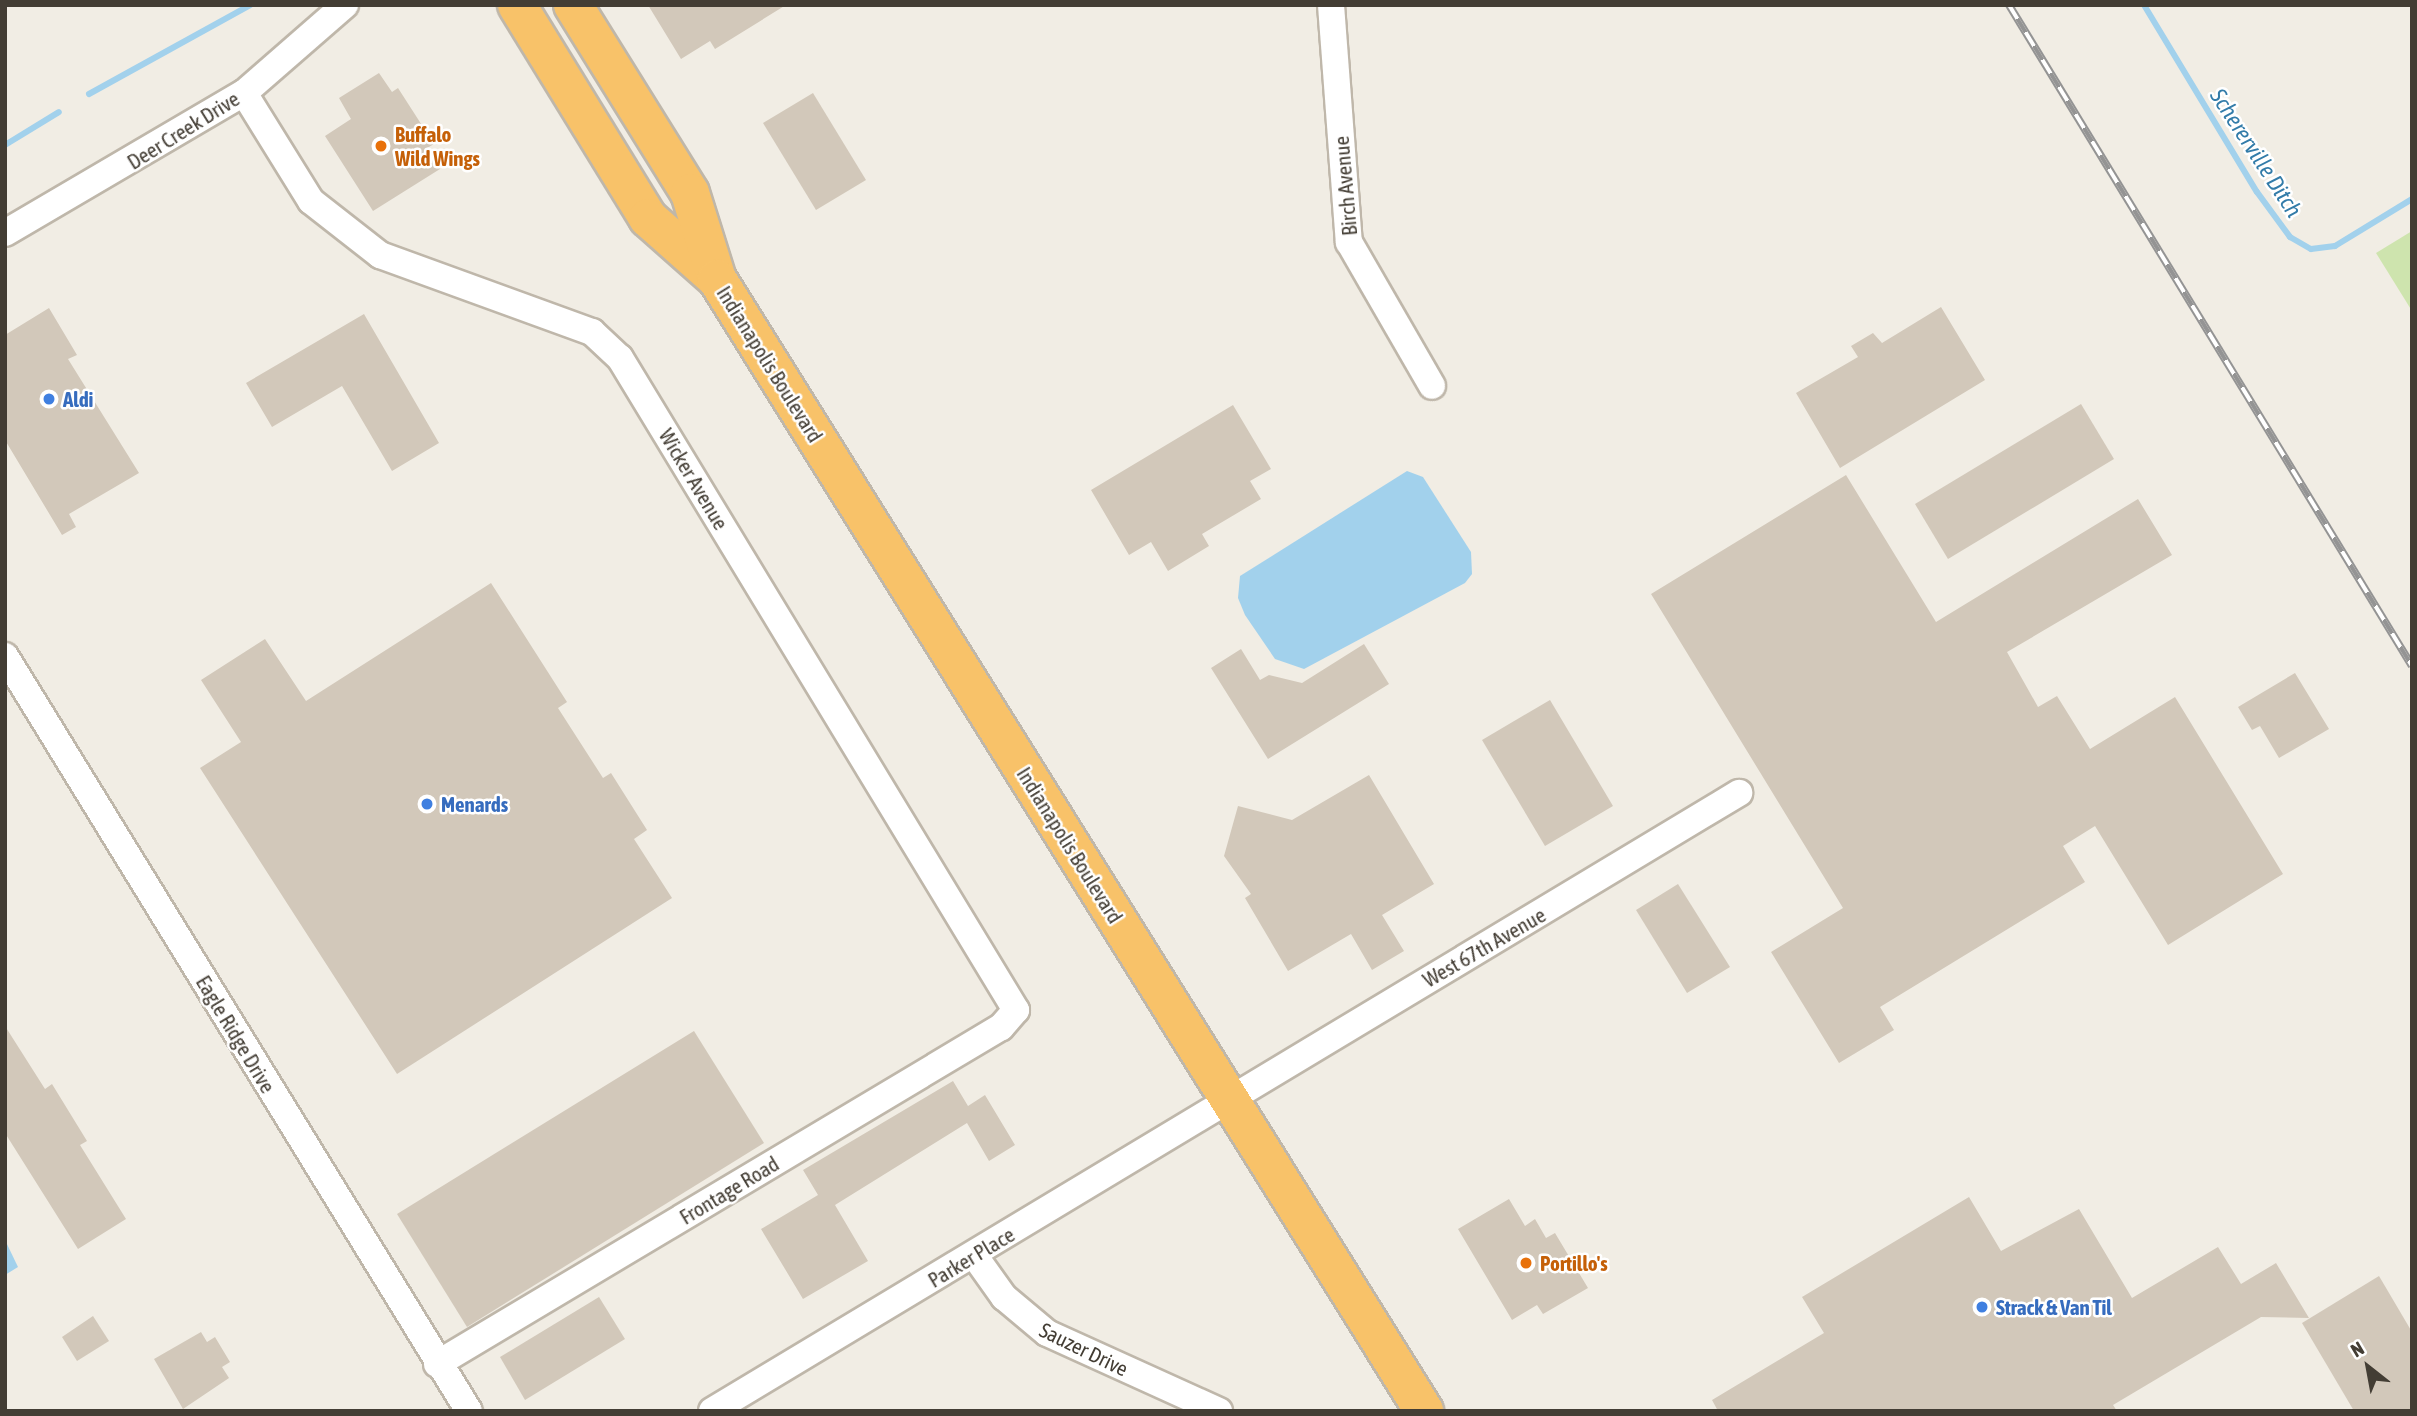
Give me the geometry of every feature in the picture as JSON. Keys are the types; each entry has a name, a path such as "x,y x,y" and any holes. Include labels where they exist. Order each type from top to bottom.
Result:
{"highway":[{"name":"Indianapolis Boulevard","path":"517,5 648,218 717,279"},
{"name":"Indianapolis Boulevard","path":"573,5 690,193 717,279 1424,1411"}],"street":[{"name":"Deer Creek Drive","path":"5,233 244,93 345,5"},
{"name":"Birch Avenue","path":"1331,5 1349,242 1432,386"},
{"name":"Wicker Avenue","path":"244,93 311,201 380,255 592,332 620,358 1016,1010"},
{"name":"Eagle Ridge Drive","path":"5,656 437,1364 469,1411"},
{"name":"West 67th Avenue","path":"1228,1100 1739,793"},
{"name":"Frontage Road","path":"437,1364 1001,1027 1016,1010"},
{"name":"Parker Place","path":"712,1411 1228,1100"},
{"name":"Sauzer Drive","path":"974,1255 1004,1297 1047,1333 1219,1411"}],"green space":[{"path":"2412,231 2412,311 2376,253"}],"water":[{"path":"1407,471 1423,477 1471,552 1472,574 1465,583 1304,669 1275,659 1245,615 1238,598 1240,576"},
{"path":"5,1240 18,1267 5,1275"}],"building":[{"path":"648,5 786,5 715,49 710,41 681,59"},
{"name":"Buffalo Wild Wings","path":"379,73 392,92 398,88 434,144 427,148 440,169 373,211 325,136 351,119 339,98"},
{"path":"813,93 866,180 816,210 763,123"},
{"path":"1941,307 1985,380 1840,468 1796,393 1858,357 1851,346 1873,333 1882,343"},
{"name":"Aldi","path":"49,308 77,355 68,359 139,473 69,514 76,527 62,535 5,440 5,335"},
{"path":"364,314 439,443 392,471 342,386 272,427 246,383"},
{"path":"2081,404 2114,459 1948,559 1915,504"},
{"path":"1233,405 1271,469 1250,481 1261,499 1202,534 1209,546 1168,571 1151,542 1129,555 1091,490"},
{"path":"1846,475 1936,622 2138,499 2172,555 2007,652 2038,707 2057,696 2090,749 2175,697 2283,874 2168,945 2095,826 2063,846 2085,882 1880,1007 1894,1030 1839,1063 1771,952 1843,908 1651,594"},
{"name":"Menards","path":"491,583 567,702 558,708 603,778 611,773 647,830 634,839 672,898 397,1074 200,768 241,742 201,680 265,639 306,701"},
{"path":"1364,644 1389,684 1268,759 1211,668 1241,649 1260,680 1269,675 1302,683"},
{"path":"2295,673 2329,729 2279,758 2260,726 2252,730 2238,707"},
{"path":"1550,700 1613,806 1545,846 1482,740"},
{"path":"1369,775 1434,884 1382,915 1404,951 1372,970 1351,934 1288,971 1245,898 1251,894 1224,856 1238,806 1292,820"},
{"path":"1678,884 1730,967 1687,993 1636,910"},
{"path":"5,1026 45,1089 52,1084 87,1141 80,1145 126,1219 78,1249 5,1133"},
{"path":"694,1031 764,1143 467,1327 397,1214"},
{"path":"953,1081 968,1106 985,1095 1015,1145 989,1161 967,1123 835,1205 868,1261 803,1299 761,1229 818,1195 803,1170"},
{"name":"Strack & Van Til","path":"1969,1197 2001,1251 2079,1209 2132,1298 2218,1247 2241,1284 2276,1263 2309,1318 2261,1317 2113,1405 2117,1411 1718,1411 1712,1400 1824,1333 1802,1297"},
{"name":"Portillo's","path":"1509,1199 1525,1226 1535,1219 1546,1238 1555,1233 1588,1288 1543,1314 1537,1305 1512,1320 1458,1229"},
{"path":"2379,1276 2412,1332 2412,1411 2354,1411 2302,1323"},
{"path":"599,1297 625,1339 525,1400 500,1357"},
{"path":"93,1316 109,1341 77,1361 62,1337"},
{"path":"201,1332 207,1342 215,1337 230,1362 222,1367 229,1378 183,1409 154,1359"}],"waterway":[{"name":"Schererville Ditch","path":"89,94 250,5"},
{"name":"Schererville Ditch","path":"2144,5 2257,192 2290,237 2311,249 2335,246 2412,199"},
{"name":"Schererville Ditch","path":"5,145 59,112"}],"railway":[{"path":"2009,5 2412,666"}],"place":[{"name":"Buffalo Wild Wings","path":"381,146"},
{"name":"Aldi","path":"49,399"},
{"name":"Menards","path":"427,804"},
{"name":"Portillo's","path":"1526,1263"},
{"name":"Strack & Van Til","path":"1982,1307"}]}
